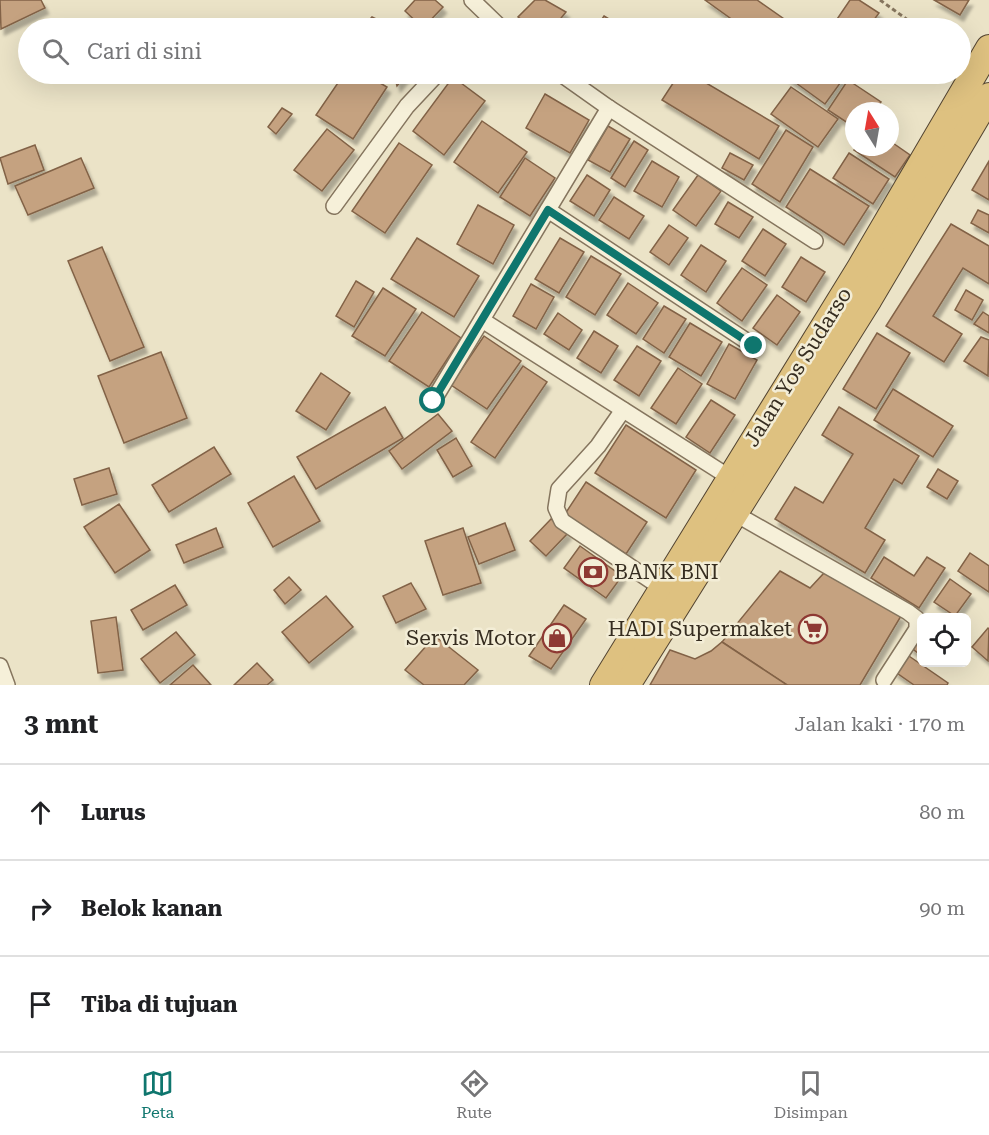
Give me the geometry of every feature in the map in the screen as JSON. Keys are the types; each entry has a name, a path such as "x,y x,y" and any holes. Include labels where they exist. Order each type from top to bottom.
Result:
{"highway":[{"name":"Jalan Yos Sudarso","path":"971,79 989,48"},
{"name":"Jalan Yos Sudarso","path":"627,685 734,513 828,342 866,257 968,84"},
{"name":"Jalan Yos Sudarso","path":"603,685 729,477 828,342 989,96"}],"street":[{"path":"472,0 491,18"},
{"path":"334,206 407,106 428,84"},
{"path":"575,84 815,241"},
{"path":"433,401 609,108"},
{"path":"548,210 754,346"},
{"path":"482,320 729,477"},
{"path":"623,410 598,446 558,489 556,508 562,521 662,588"},
{"path":"734,513 908,612 917,620 917,629 884,680"},
{"path":"0,666 8,685"}],"path":[{"path":"880,0 906,18"}],"building":[{"path":"0,0 41,0 45,8 24,18 18,18 18,21 1,29"},
{"path":"415,0 435,0 443,7 433,18 412,18 405,11"},
{"path":"535,0 545,0 566,12 561,18 518,17"},
{"path":"705,0 757,0 783,18 730,18"},
{"path":"850,0 859,0 879,13 875,18 838,18"},
{"path":"934,0 969,0 960,15"},
{"path":"337,84 382,84 387,87 353,139 316,115"},
{"path":"448,84 462,84 485,101 444,155 413,131"},
{"path":"672,84 708,84 779,126 759,159 662,100"},
{"path":"797,84 839,84 825,104"},
{"path":"845,84 854,84 881,102 845,102 845,121 828,110"},
{"path":"791,87 838,119 818,147 771,114"},
{"path":"545,94 589,120 570,153 526,128"},
{"path":"282,108 292,114 276,134 268,127"},
{"path":"482,121 527,152 498,193 454,162"},
{"path":"608,126 630,139 610,172 588,160"},
{"path":"327,129 354,150 322,191 294,170"},
{"path":"786,130 813,147 780,202 752,184"},
{"path":"634,141 648,150 625,187 611,178"},
{"path":"399,143 432,165 385,233 352,211"},
{"path":"35,145 44,170 8,184 0,158"},
{"path":"899,147 910,155 895,177 863,156 899,156"},
{"path":"730,153 753,165 744,180 722,168"},
{"path":"847,156 854,156 889,179 873,204 833,178"},
{"path":"81,158 94,188 28,215 15,186"},
{"path":"525,158 555,178 530,216 500,197"},
{"path":"652,161 679,177 662,207 634,191"},
{"path":"989,161 989,200 972,190"},
{"path":"810,169 869,206 844,245 786,207"},
{"path":"587,175 610,190 594,216 570,201"},
{"path":"698,175 721,191 696,226 673,210"},
{"path":"614,197 644,216 629,239 599,220"},
{"path":"728,202 753,217 739,238 715,224"},
{"path":"478,205 514,225 493,264 457,244"},
{"path":"978,210 989,215 989,233 971,223"},
{"path":"951,224 989,246 989,284 963,268 933,316 962,334 944,362 886,326"},
{"path":"669,225 688,238 669,265 650,252"},
{"path":"763,229 786,244 765,276 742,261"},
{"path":"417,238 479,276 454,317 391,279"},
{"path":"560,238 584,252 559,293 535,279"},
{"path":"701,245 726,261 706,292 681,275"},
{"path":"102,247 144,347 110,361 68,261"},
{"path":"591,256 621,274 595,315 566,297"},
{"path":"801,257 825,272 806,302 782,287"},
{"path":"742,268 767,285 742,321 717,303"},
{"path":"356,281 374,292 354,327 336,316"},
{"path":"628,283 658,303 636,334 607,315"},
{"path":"531,284 554,297 536,329 513,316"},
{"path":"383,288 416,309 385,356 352,336"},
{"path":"966,290 983,300 972,320 955,310"},
{"path":"777,295 800,312 777,345 753,328"},
{"path":"664,306 686,319 664,353 643,339"},
{"path":"422,312 461,338 429,387 389,361"},
{"path":"983,312 989,316 989,333 974,324"},
{"path":"558,313 582,330 569,350 544,334"},
{"path":"690,323 722,342 701,376 669,357"},
{"path":"594,331 618,346 601,373 577,358"},
{"path":"877,333 910,353 876,409 843,389"},
{"path":"484,336 521,361 487,409 451,385"},
{"path":"981,337 989,340 988,376 964,361"},
{"path":"729,344 757,360 735,399 707,384"},
{"path":"637,346 661,361 639,396 614,380"},
{"path":"161,352 187,418 124,443 98,376"},
{"path":"523,366 547,382 495,458 471,442"},
{"path":"678,368 702,384 676,424 651,408"},
{"path":"321,373 350,393 326,430 296,411"},
{"path":"893,389 953,426 933,457 874,420"},
{"path":"711,400 735,415 710,453 686,437"},
{"path":"385,407 403,438 316,489 297,457"},
{"path":"839,407 919,456 902,484 894,479 865,528 885,540 865,573 775,519 795,487 823,503 853,454 822,435"},
{"path":"438,414 452,431 402,469 389,451"},
{"path":"626,425 696,470 666,518 595,473"},
{"path":"456,438 472,466 453,477 437,450"},
{"path":"214,447 231,474 169,512 152,485"},
{"path":"109,468 117,494 82,505 74,479"},
{"path":"938,469 958,481 947,499 927,487"},
{"path":"294,476 320,521 273,547 248,503"},
{"path":"586,482 647,522 626,554 565,514"},
{"path":"119,504 150,550 115,573 84,527"},
{"path":"551,519 568,533 546,556 530,541"},
{"path":"505,523 515,550 479,564 468,537"},
{"path":"216,528 223,547 184,563 176,545"},
{"path":"463,528 481,583 443,595 425,541"},
{"name":"BANK BNI","path":"580,546 622,576 606,598 564,568"},
{"path":"970,553 989,566 989,592 958,571"},
{"path":"884,557 914,576 927,557 945,568 919,608 871,578"},
{"name":"HADI Supermaket","path":"780,571 810,588 824,573 901,616 860,685 787,685 722,642"},
{"path":"289,577 301,590 285,604 274,590"},
{"path":"950,579 971,594 957,613 950,613 934,602"},
{"path":"411,583 426,609 396,623 383,596"},
{"path":"175,585 187,605 143,630 131,610"},
{"path":"326,596 353,627 309,663 282,632"},
{"name":"Servis Motor","path":"564,605 586,619 551,669 529,656"},
{"path":"116,617 123,670 98,673 91,621"},
{"path":"989,629 988,661 972,647"},
{"path":"176,632 195,655 160,683 141,659"},
{"path":"435,636 478,670 464,685 424,685 405,670"},
{"path":"917,638 917,652 910,647"},
{"path":"722,642 787,685 650,685 670,650 695,659"},
{"path":"906,654 917,662 917,667 925,667 948,683 947,685 914,685 894,671"},
{"path":"257,663 273,680 267,685 234,685"},
{"path":"193,665 211,685 170,685"}],"place":[{"name":"BANK BNI","path":"593,572"},
{"name":"HADI Supermaket","path":"813,629"},
{"name":"Servis Motor","path":"557,638"}],"route":[{"path":"433,401 548,210 754,346"}]}
